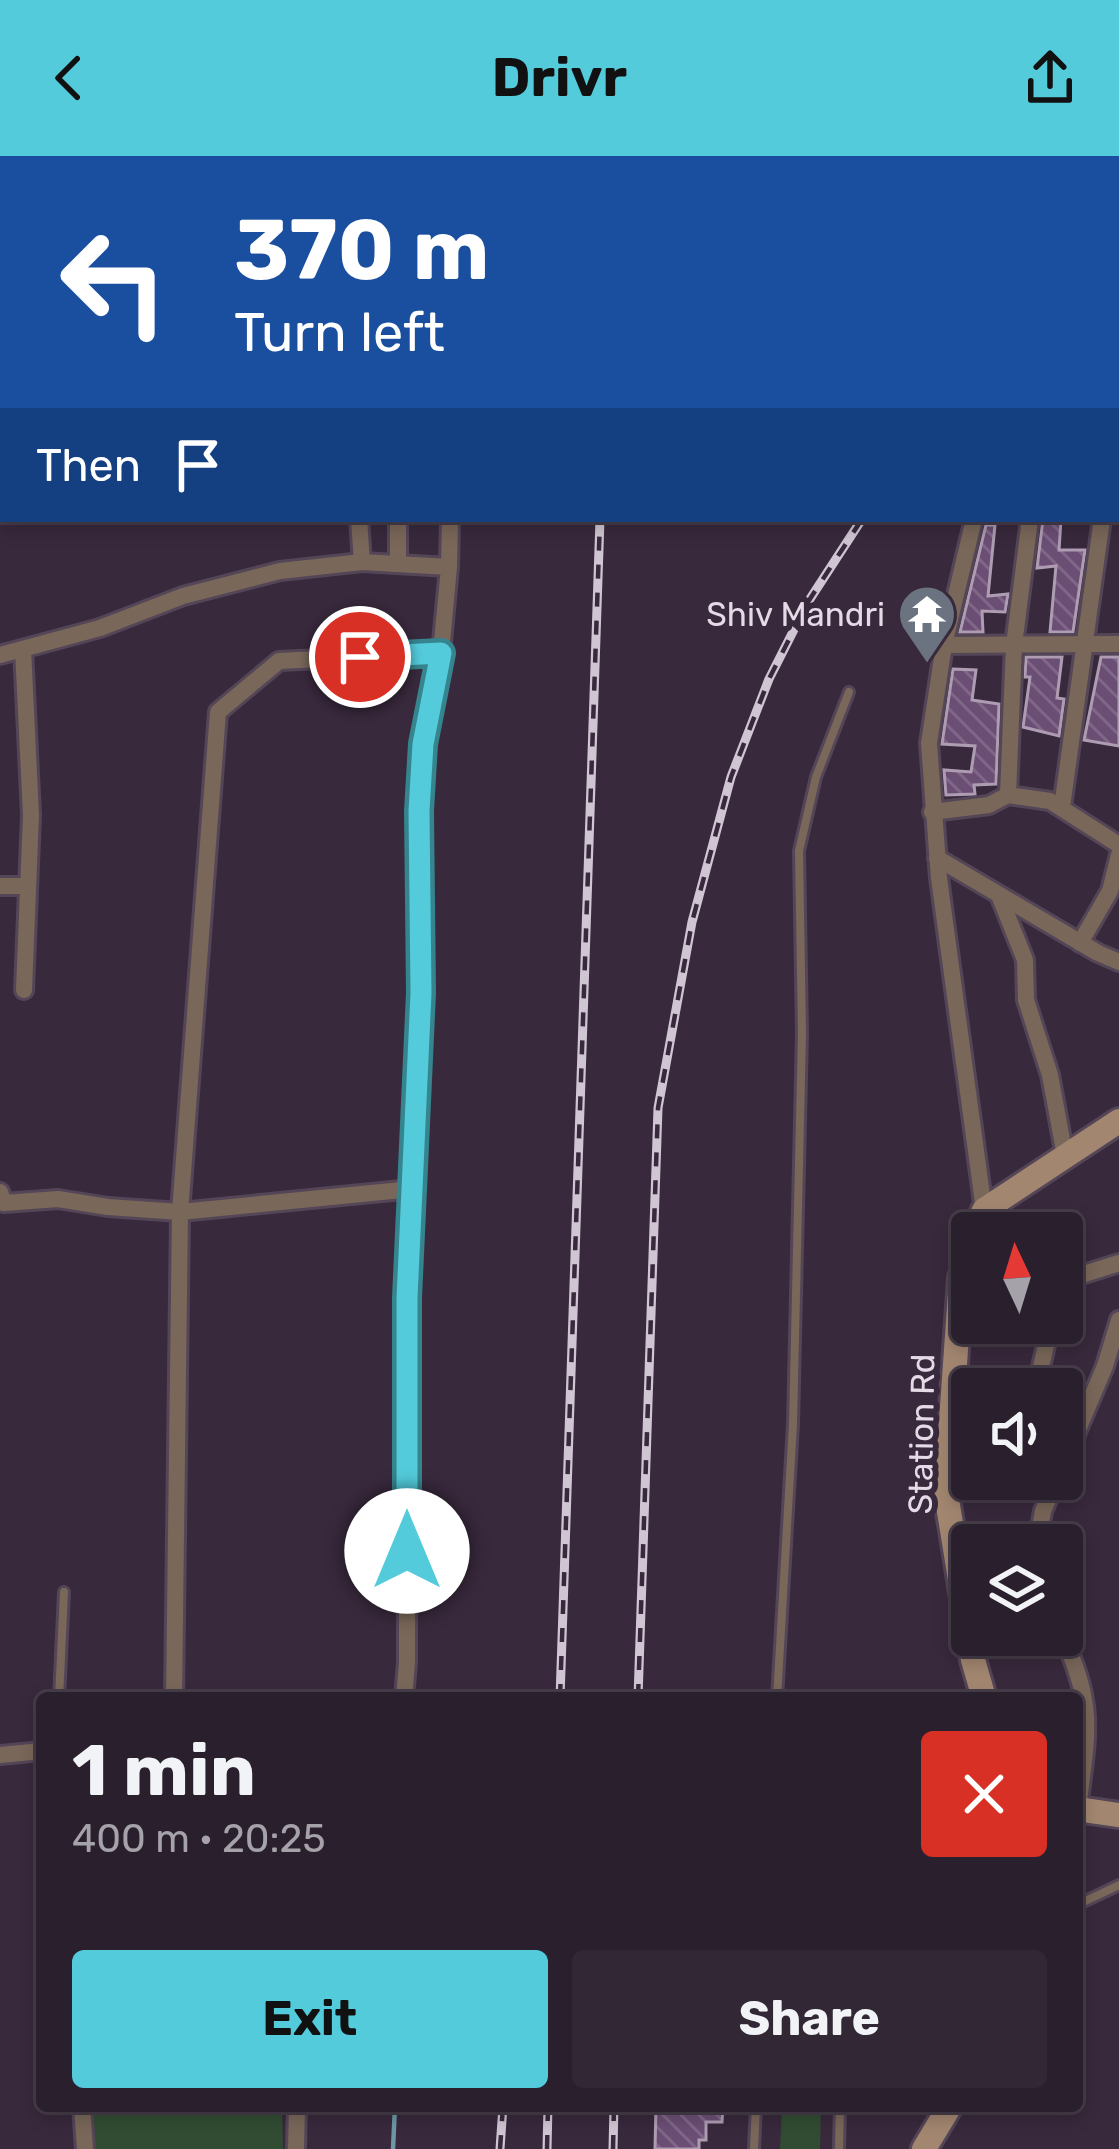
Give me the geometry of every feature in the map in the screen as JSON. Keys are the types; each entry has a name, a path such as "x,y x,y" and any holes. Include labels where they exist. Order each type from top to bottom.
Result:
{"street":[{"path":"359,522 362,562"},
{"path":"398,522 398,564"},
{"path":"404,1692 407,1298 421,993 419,811 423,744 441,653 450,522"},
{"path":"971,1212 928,743 944,645 973,522"},
{"path":"1008,796 1014,645 1030,522"},
{"path":"1062,807 1102,522"},
{"path":"0,655 100,628 183,596 280,571 362,562 449,567"},
{"path":"944,645 1119,644"},
{"path":"23,649 30,752 24,990"},
{"path":"174,1692 180,1212 218,712 279,661 441,653"},
{"path":"932,812 989,805 1008,796 1050,801 1119,845"},
{"path":"1080,943 1110,891 1119,855"},
{"path":"937,858 1119,962"},
{"path":"0,886 28,886"},
{"path":"999,895 1025,960 1026,1000 1050,1075 1065,1156"},
{"path":"1003,1212 1065,1156 1119,1121"},
{"path":"1,1199 58,1199 108,1208 180,1212 412,1189"},
{"path":"1083,1274 1119,1262"},
{"path":"1083,1418 1119,1320"},
{"name":"Station Rd","path":"956,1344 946,1493 982,1692"},
{"path":"1072,1656 1087,1709 1083,1753"},
{"path":"0,1755 36,1752"},
{"path":"1083,1810 1119,1815"},
{"path":"82,2112 85,2149"},
{"path":"296,2149 297,2112"},
{"path":"924,2149 946,2112"}],"lane":[{"path":"777,1692 794,1378 802,1034 799,851 816,777 849,692"},
{"path":"59,1692 64,1592"},
{"path":"1083,1902 1119,1885"},
{"path":"754,2149 756,2112"},
{"path":"839,2149 840,2112"}],"green space":[{"path":"88,2112 282,2112 283,2149 89,2149"},
{"path":"782,2112 821,2112 820,2149 780,2149"}],"building":[{"path":"1043,522 1061,522 1059,550 1085,550 1073,632 1050,632 1056,566 1037,568"},
{"path":"986,525 995,525 988,596 1008,594 1005,612 982,611 983,632 960,632"},
{"path":"1026,657 1062,657 1059,736 1023,727 1030,677 1025,677"},
{"path":"1101,657 1119,657 1119,746 1084,740"},
{"path":"953,669 976,670 972,700 999,704 996,784 974,785 975,794 946,795 944,770 971,772 975,746 942,744"},
{"path":"656,2112 723,2112 722,2122 706,2122 706,2140 699,2140 699,2149 655,2149"}],"waterway":[{"path":"393,2149 395,2112"}],"railway":[{"path":"560,1692 600,522"},
{"path":"638,1692 658,1108 692,922 731,777 769,679 808,602 860,522"},
{"path":"500,2149 503,2112"},
{"path":"547,2149 548,2112"},
{"path":"613,2149 614,2112"}],"place":[{"name":"Shiv Mandri","path":"927,665"}],"route":[{"path":"360,657 441,653 423,744 419,811 421,993 407,1298 407,1551"}]}
